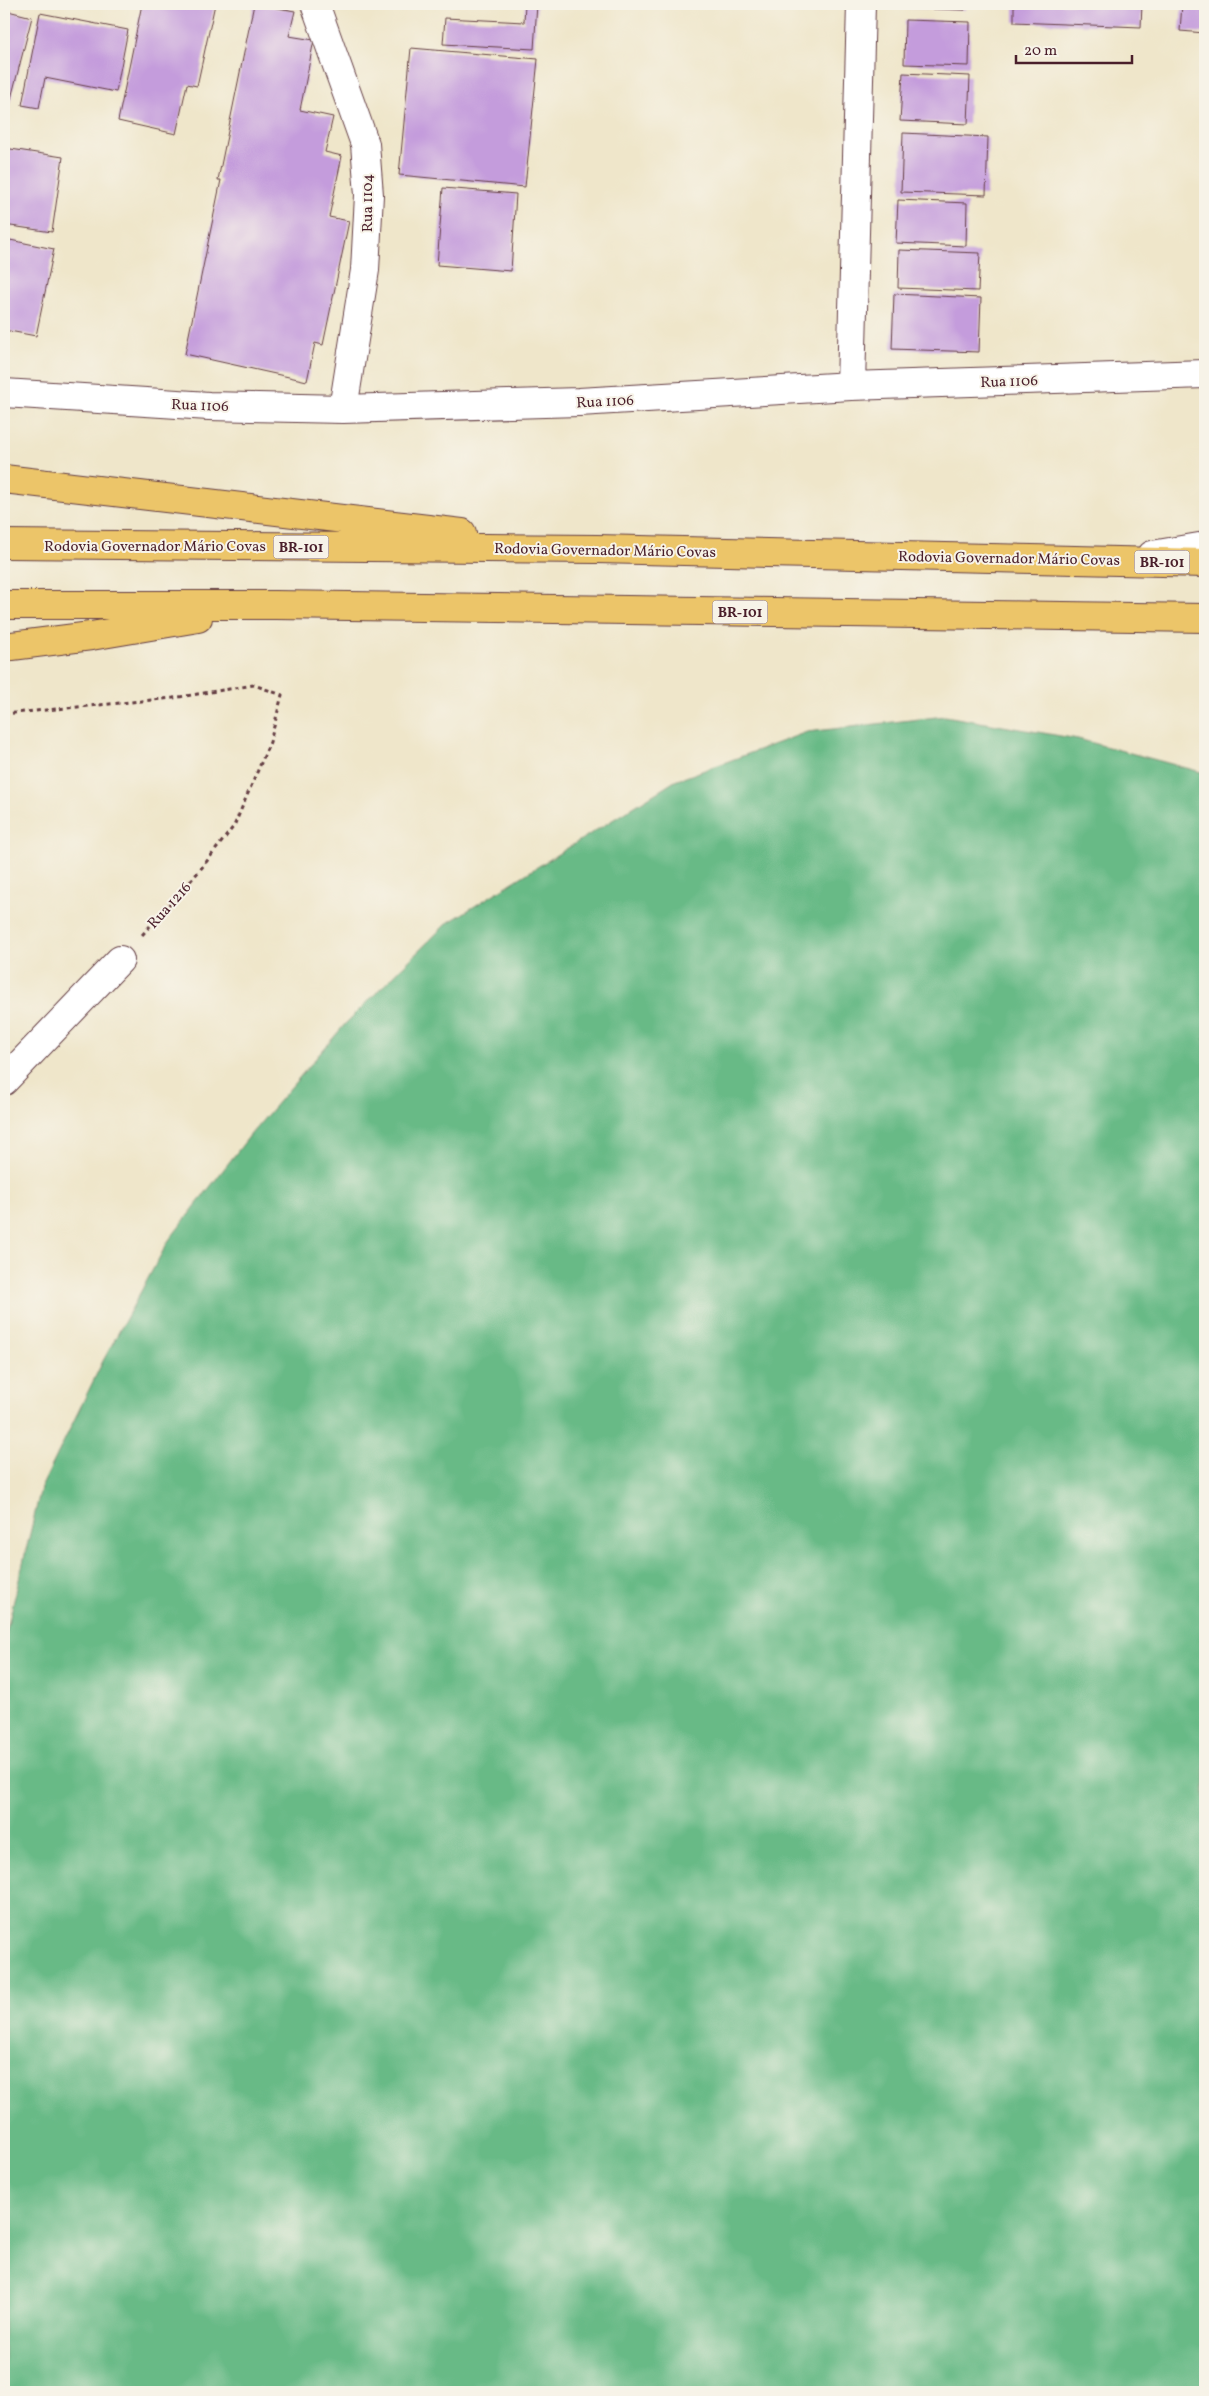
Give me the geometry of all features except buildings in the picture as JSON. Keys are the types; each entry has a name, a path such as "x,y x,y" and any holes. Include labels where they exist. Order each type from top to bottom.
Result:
{"highway":[{"path":"4,478 598,549"},
{"name":"Rodovia Governador Mário Covas","path":"4,544 598,549 1205,563"},
{"name":"BR-101","path":"4,605 275,605 1205,618"},
{"path":"4,647 91,636 275,605"}],"street":[{"name":"Rua 1104","path":"315,4 365,144 369,195 364,270 343,409"},
{"path":"851,386 862,4"},
{"name":"Rua 1106","path":"4,393 209,406 343,409 578,402 851,386 1205,374"},
{"path":"1119,560 1205,546"},
{"path":"4,1081 120,960"}],"path":[{"name":"Rua 1216","path":"4,714 173,698 254,685 282,695 270,742 234,826 200,870 120,960"}],"green space":[{"path":"945,716 1078,739 1205,773 1205,2392 4,2392 4,1642 41,1488 103,1361 169,1240 251,1134 346,1023 446,924 675,781 807,732"}]}
